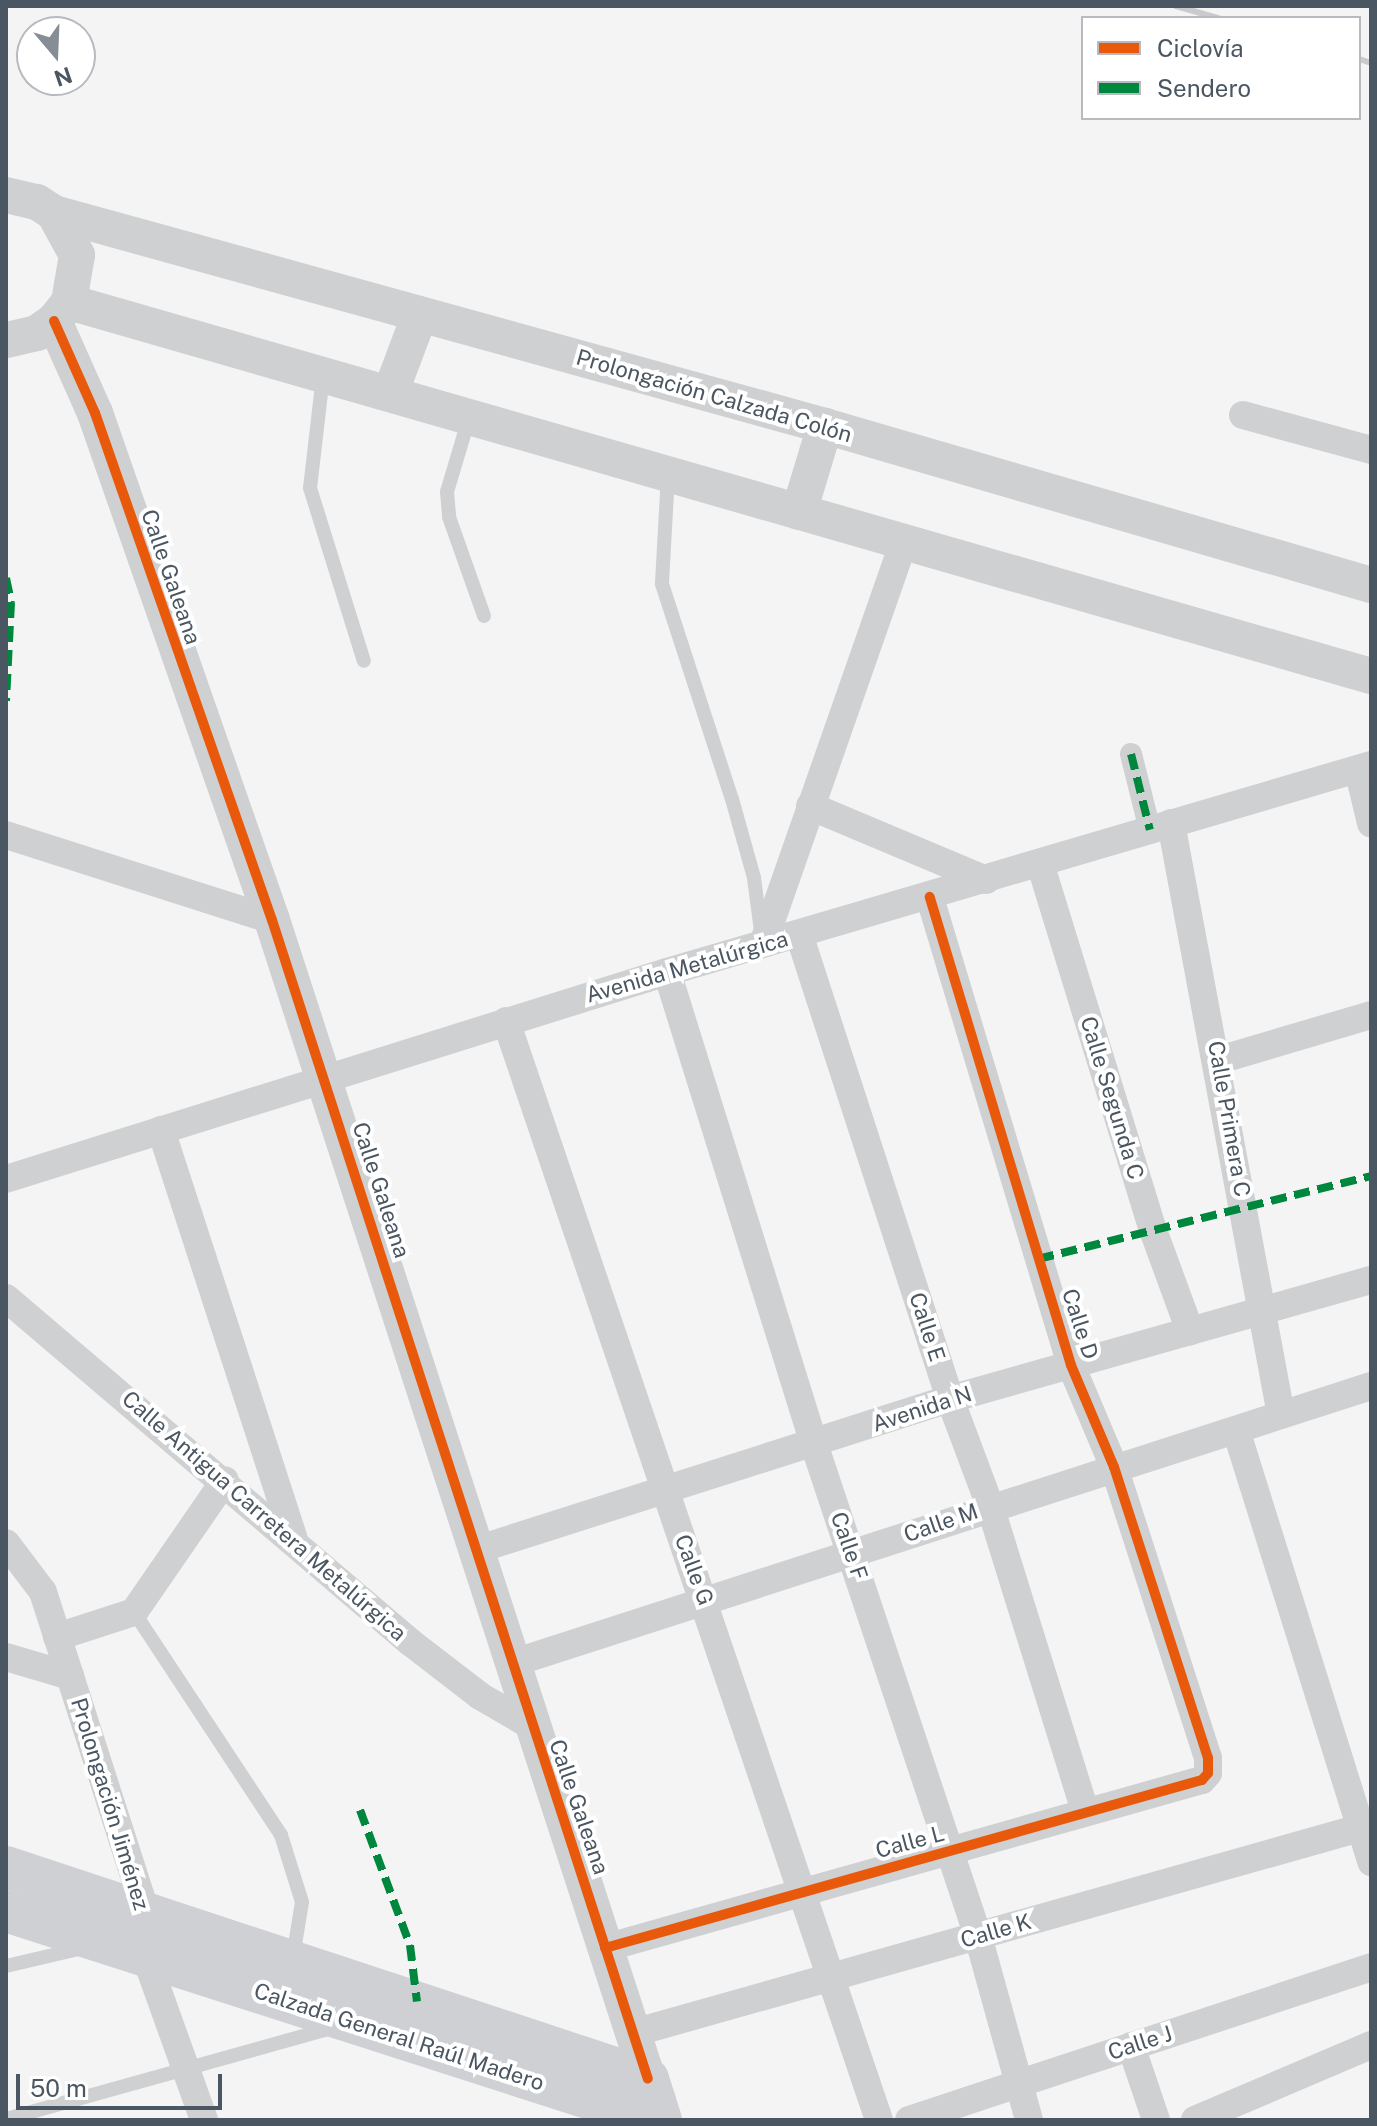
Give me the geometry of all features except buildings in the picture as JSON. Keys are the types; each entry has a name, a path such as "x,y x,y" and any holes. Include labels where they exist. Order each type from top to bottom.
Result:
{"main road":[{"name":"Calzada General Raúl Madero","path":"6,1867 292,1961 655,2100"},
{"name":"Calzada General Raúl Madero","path":"6,1911 597,2101 655,2100"}],"street":[{"name":"Prolongación Calzada Colón","path":"6,195 37,202 54,213 825,426 1371,585"},
{"path":"6,340 37,333 62,312 77,255 54,213"},
{"path":"62,312 323,375 1371,676"},
{"name":"Calle Galeana","path":"62,312 272,920 513,1663 530,1725 655,2100"},
{"path":"390,394 420,314"},
{"path":"1243,415 1371,450"},
{"path":"799,512 825,426"},
{"path":"763,944 904,542"},
{"path":"1131,754 1161,826"},
{"path":"1364,767 1371,823"},
{"name":"Avenida Metalúrgica","path":"6,1179 667,972 1364,767"},
{"path":"810,806 986,880"},
{"name":"Calle Primera C","path":"1161,826 1219,1060 1281,1415"},
{"path":"6,835 272,920"},
{"name":"Calle Segunda C","path":"1040,863 1153,1230 1190,1331"},
{"name":"Calle D","path":"930,897 1071,1365 1114,1467 1208,1758"},
{"name":"Calle E","path":"799,934 950,1399 990,1506 1085,1811"},
{"name":"Calle F","path":"667,972 814,1444 853,1553 978,1936 1029,2120"},
{"path":"1219,1060 1371,1015"},
{"name":"Calle G","path":"506,1021 664,1488 707,1601 829,1978 879,2120"},
{"path":"161,1130 294,1538"},
{"name":"Avenida N","path":"476,1550 950,1399 1371,1280"},
{"name":"Calle Antigua Carretera Metalúrgica","path":"6,1298 294,1538 433,1660 480,1696 530,1725"},
{"name":"Calle M","path":"513,1663 990,1506 1371,1386"},
{"path":"1236,1430 1371,1862"},
{"path":"57,1637 134,1612 225,1480"},
{"name":"Prolongación Jiménez","path":"6,1543 43,1592 146,1913 145,1955 204,2120"},
{"path":"6,1657 70,1676"},
{"name":"Calle L","path":"605,1948 1202,1780 1208,1758"},
{"name":"Calle K","path":"633,2033 1360,1828"},
{"name":"Calle J","path":"909,2120 1371,1967"},
{"path":"1195,2120 1371,2045"},
{"path":"1131,2046 1156,2120"}],"lane":[{"path":"323,375 310,488 364,661"},
{"path":"470,417 447,492 449,517 484,616"},
{"path":"668,474 662,584 754,878 763,944"},
{"path":"134,1612 281,1835 302,1902 292,1961"},
{"path":"6,1966 106,1943"},
{"path":"6,2119 355,2023"}],"railway":[{"path":"1176,6 1211,16"},
{"path":"1361,60 1371,63"}],"marked path":[{"path":"6,578 11,602 6,701"},
{"path":"1131,754 1150,830"},
{"path":"1038,1259 1371,1176"},
{"path":"360,1810 410,1945 417,2002"}],"cycle path":[{"path":"54,321 95,413 272,920 648,2079"},
{"path":"605,1948 1202,1780 1208,1773 1208,1758 1114,1467 1071,1365 930,897"}]}
